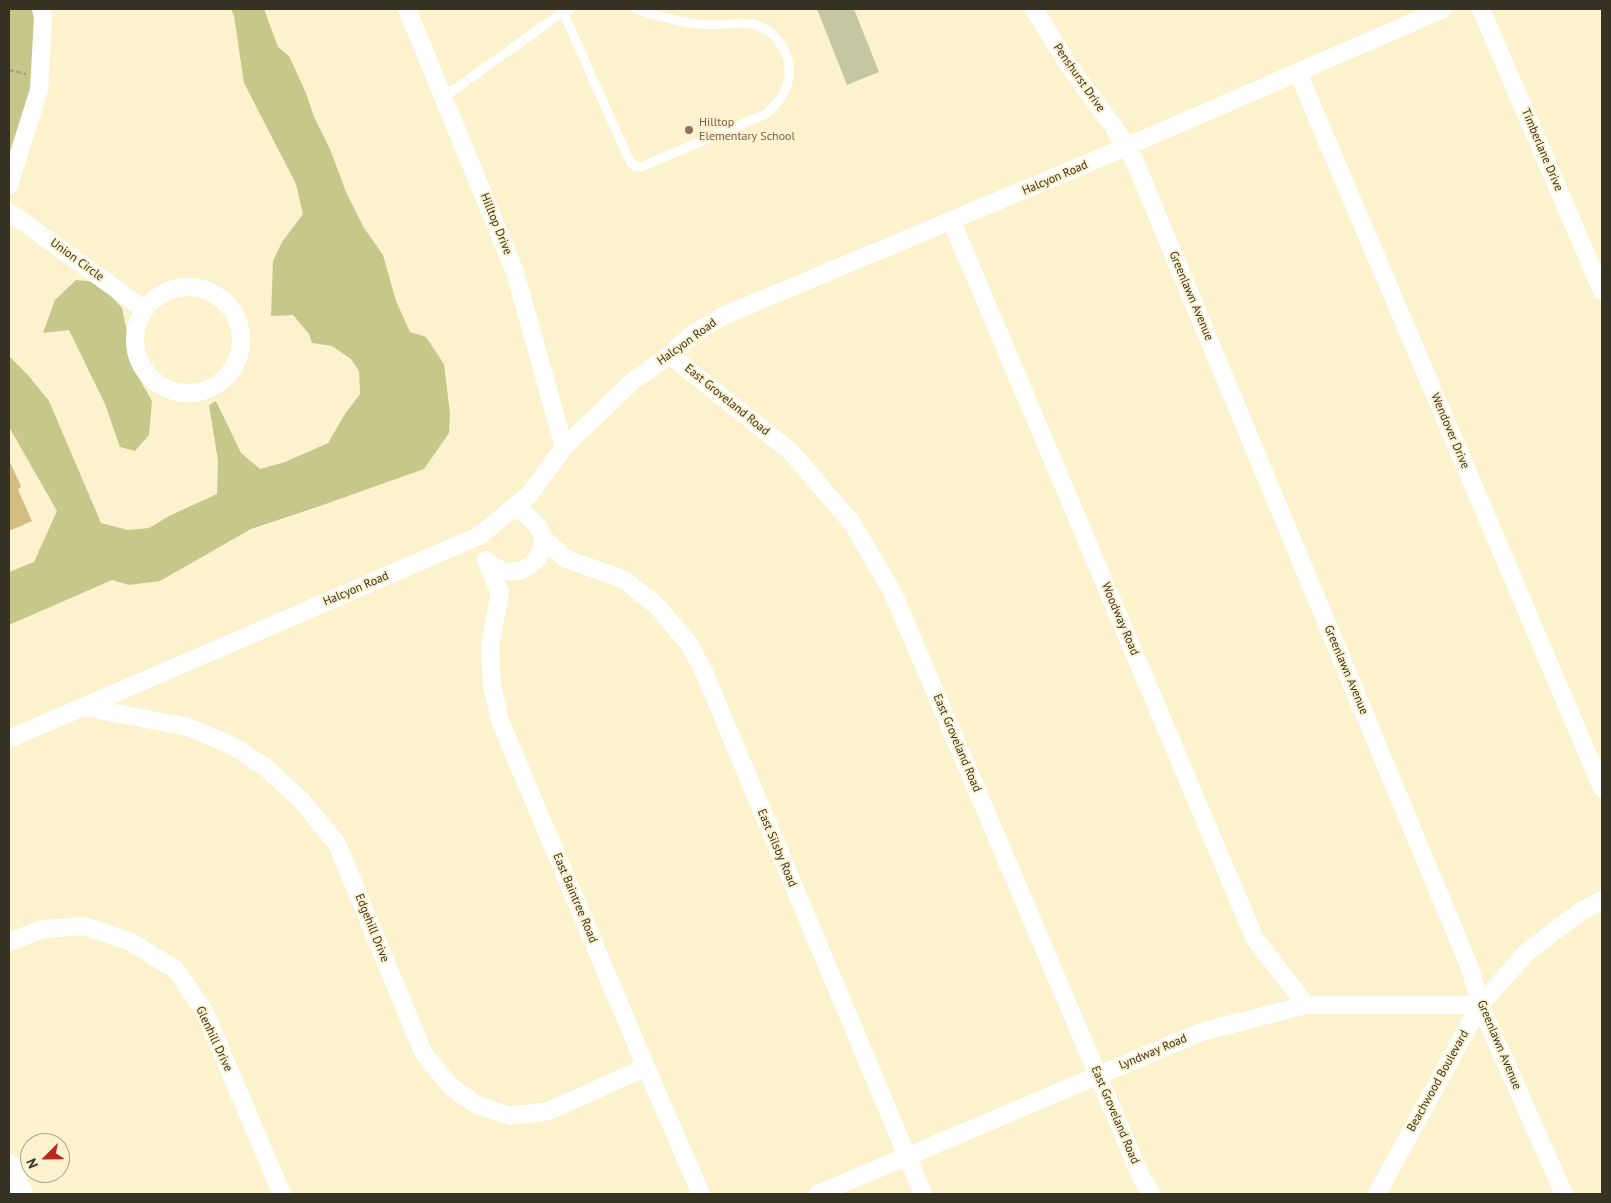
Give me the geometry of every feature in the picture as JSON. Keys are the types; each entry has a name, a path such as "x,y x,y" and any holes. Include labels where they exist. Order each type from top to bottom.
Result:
{"main road":[{"path":"9,1167 20,1194"}],"street":[{"path":"9,185 39,90 43,17 40,9"},
{"name":"Hilltop Drive","path":"407,9 516,272 564,447"},
{"name":"Penshurst Drive","path":"1034,9 1071,69 1114,128 1125,148"},
{"name":"Halcyon Road","path":"9,739 479,536 529,495 564,447 633,381 670,355 693,334 723,316 952,222 1443,9"},
{"name":"Timberlane Drive","path":"1481,9 1602,291"},
{"name":"Wendover Drive","path":"1298,73 1602,788"},
{"name":"Greenlawn Avenue","path":"1125,148 1142,180 1470,968 1480,1005 1564,1194"},
{"name":"Union Circle","path":"9,212 144,309"},
{"name":"Woodway Road","path":"952,222 1255,940 1306,1005"},
{"path":"185,286 199,288 216,295 230,308 240,328 239,354 230,373 220,382 206,390 191,394 172,391 158,385 147,375 138,360 134,344 136,326 144,309 163,293 185,286"},
{"name":"East Groveland Road","path":"670,355 792,452 852,523 893,592 1142,1179 1152,1194"},
{"path":"479,536 481,551 500,593 538,557 542,548 542,537 538,527 514,507"},
{"name":"East Silsby Road","path":"542,537 566,558 623,579 657,606 689,644 704,672 923,1194"},
{"path":"486,560 494,568 503,572 513,573 527,567 566,558"},
{"name":"East Baintree Road","path":"500,593 490,646 492,685 500,721 701,1194"},
{"name":"Edgehill Drive","path":"83,707 188,728 231,745 265,766 302,801 338,844 423,1052 451,1087 477,1104 510,1116 549,1110 646,1067"},
{"name":"Beachwood Boulevard","path":"1376,1194 1480,1005 1527,952 1580,912 1602,900"},
{"name":"Glenhill Drive","path":"9,942 44,929 85,926 132,942 176,970 204,1011 282,1194"},
{"name":"Lyndway Road","path":"818,1194 1201,1032 1306,1005 1480,1005"}],"lane":[{"path":"444,97 567,10 622,146 630,162 636,167 641,167 766,114 782,98 790,75 787,56 774,35 765,28 752,24 706,25 672,20 636,9"}],"green space":[{"path":"9,9 41,9 39,90 9,185"},
{"path":"231,9 264,9 278,47 289,56 306,93 314,117 330,149 346,192 364,228 383,255 396,301 410,332 426,337 444,364 450,414 449,433 424,469 251,529 160,581 129,585 112,580 9,625 9,572 34,562 57,511 9,427 9,356 28,375 49,401 101,523 128,530 149,528 169,516 217,494 218,461 209,405 216,401 241,453 260,469 285,462 328,443 345,414 360,394 359,371 351,359 332,346 312,343 309,334 293,315 271,316 273,261 282,242 303,214 296,184 244,83 234,16"},
{"path":"817,9 854,9 879,72 847,85"},
{"path":"76,280 98,282 122,308 135,371 152,401 149,435 135,451 120,447 105,404 69,330 43,333 55,300"}],"building":[{"path":"9,460 21,486 18,490 32,521 9,531"}],"place":[{"name":"Hilltop Elementary School","path":"689,130"}]}
